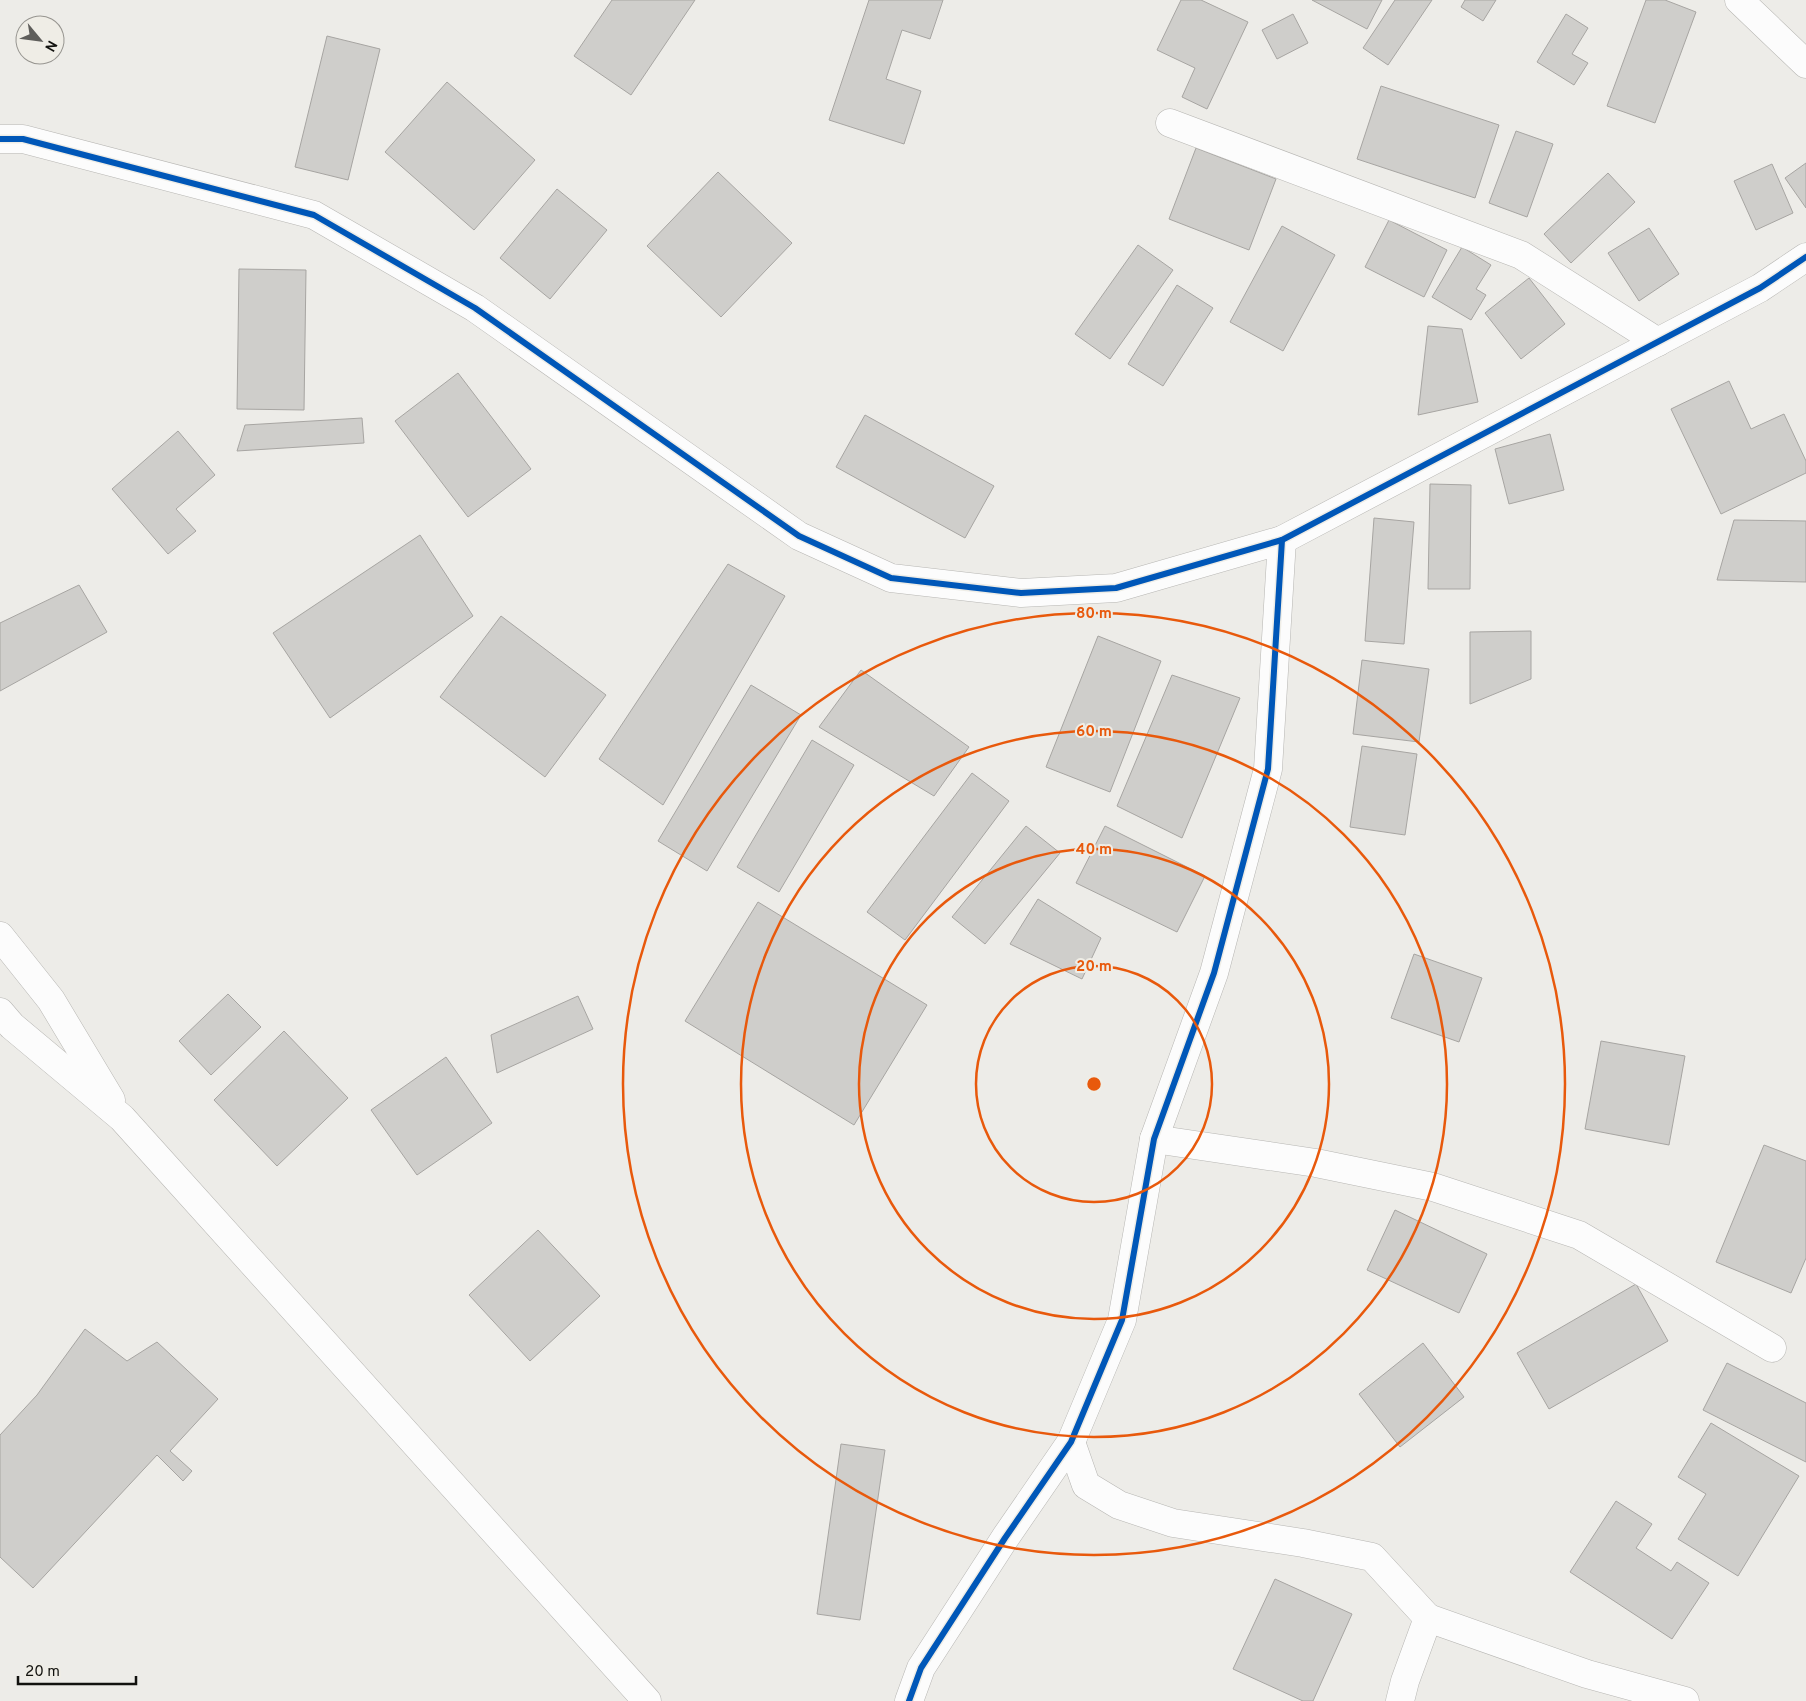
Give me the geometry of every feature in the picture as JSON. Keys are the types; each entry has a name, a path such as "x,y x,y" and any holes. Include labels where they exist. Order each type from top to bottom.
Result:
{"street":[{"path":"1739,0 1806,64"},
{"path":"1170,123 1521,255 1658,342"},
{"path":"0,139 22,140 314,215 475,308 800,536 891,578 1021,593 1116,588 1282,540 1760,288 1806,257"},
{"path":"909,1701 921,1668 1005,1538 1071,1442 1122,1320 1154,1139 1214,973 1268,770 1282,540"},
{"path":"0,936 51,1000 122,1118"},
{"path":"0,1012 12,1026 122,1118 647,1701"},
{"path":"1154,1139 1316,1163 1433,1187 1579,1235 1772,1348"},
{"path":"1071,1442 1086,1485 1119,1505 1173,1523 1303,1543 1372,1556 1428,1618 1587,1674 1685,1701"},
{"path":"1400,1701 1405,1681 1428,1618"}],"building":[{"path":"612,0 695,0 631,95 574,56"},
{"path":"869,0 943,0 930,39 902,30 886,79 921,91 904,144 829,120"},
{"path":"1181,0 1201,0 1248,22 1207,109 1182,97 1195,68 1157,50"},
{"path":"1312,0 1382,0 1367,29"},
{"path":"1395,0 1432,0 1388,65 1363,48"},
{"path":"1465,0 1496,0 1483,21 1461,7"},
{"path":"1646,0 1665,0 1696,12 1655,123 1607,106"},
{"path":"1293,14 1308,43 1277,59 1262,30"},
{"path":"1566,14 1588,28 1572,54 1588,63 1574,85 1537,62"},
{"path":"327,36 380,49 348,180 295,167"},
{"path":"447,82 535,160 474,230 385,152"},
{"path":"1381,86 1499,125 1475,198 1357,159"},
{"path":"1516,131 1553,144 1527,217 1489,203"},
{"path":"1196,148 1276,179 1249,250 1169,219"},
{"path":"1806,163 1806,208 1785,178"},
{"path":"1772,164 1793,213 1756,230 1734,181"},
{"path":"718,172 792,243 721,317 647,246"},
{"path":"1608,173 1635,202 1571,263 1544,234"},
{"path":"557,189 607,230 550,299 500,258"},
{"path":"1389,220 1447,250 1424,297 1365,267"},
{"path":"1282,226 1335,255 1283,351 1230,322"},
{"path":"1649,228 1679,274 1639,301 1608,253"},
{"path":"1138,245 1173,270 1110,359 1075,334"},
{"path":"1462,247 1491,265 1476,289 1486,295 1471,320 1432,297"},
{"path":"239,269 306,270 304,410 237,409"},
{"path":"1529,278 1565,324 1521,359 1485,313"},
{"path":"1177,285 1213,308 1163,386 1128,364"},
{"path":"1428,326 1462,329 1478,402 1418,415"},
{"path":"458,373 531,469 468,517 395,421"},
{"path":"1729,381 1751,429 1784,414 1806,461 1806,473 1721,514 1671,409"},
{"path":"865,415 994,486 965,538 836,467"},
{"path":"362,418 364,443 237,451 245,425"},
{"path":"178,431 215,475 176,509 196,531 168,554 112,489"},
{"path":"1550,434 1564,490 1509,504 1495,449"},
{"path":"1430,484 1471,485 1470,589 1428,589"},
{"path":"1374,518 1414,522 1404,644 1365,641"},
{"path":"1734,520 1806,521 1806,582 1717,580"},
{"path":"420,535 473,616 330,718 273,633"},
{"path":"728,564 785,596 663,805 599,759"},
{"path":"79,585 107,632 0,691 0,623"},
{"path":"501,616 606,695 545,777 440,697"},
{"path":"1531,631 1531,679 1470,704 1470,632"},
{"path":"1098,636 1161,661 1110,792 1046,767"},
{"path":"1362,660 1429,669 1419,742 1353,734"},
{"path":"861,670 969,747 934,796 819,727"},
{"path":"1172,675 1240,698 1182,838 1117,806"},
{"path":"751,685 801,715 707,871 658,841"},
{"path":"812,740 854,765 779,892 737,867"},
{"path":"1362,746 1417,754 1405,835 1350,827"},
{"path":"972,773 1009,801 905,940 867,912"},
{"path":"1026,826 1060,853 985,944 952,917"},
{"path":"1105,826 1205,876 1177,932 1076,883"},
{"path":"1038,899 1101,938 1082,979 1010,944"},
{"path":"758,902 927,1005 854,1125 685,1021"},
{"path":"1414,954 1482,978 1459,1042 1391,1018"},
{"path":"228,994 261,1027 211,1075 179,1041"},
{"path":"578,996 593,1029 497,1073 491,1035"},
{"path":"284,1031 348,1098 277,1166 214,1100"},
{"path":"1601,1041 1685,1056 1669,1145 1585,1129"},
{"path":"446,1057 492,1123 417,1175 371,1110"},
{"path":"1764,1145 1806,1161 1806,1258 1791,1293 1716,1262"},
{"path":"1395,1210 1487,1254 1459,1313 1367,1270"},
{"path":"538,1230 600,1296 530,1361 469,1295"},
{"path":"1636,1284 1668,1341 1549,1409 1517,1353"},
{"path":"85,1329 127,1361 157,1342 218,1399 170,1451 192,1471 183,1481 157,1455 33,1588 0,1557 0,1435 37,1395"},
{"path":"1423,1343 1464,1397 1400,1447 1359,1394"},
{"path":"1727,1363 1806,1403 1806,1462 1703,1410"},
{"path":"1711,1423 1799,1476 1738,1576 1678,1539 1706,1494 1678,1477"},
{"path":"841,1444 885,1450 860,1620 817,1614"},
{"path":"1616,1501 1652,1524 1636,1548 1671,1571 1677,1562 1709,1583 1672,1639 1570,1572"},
{"path":"1275,1579 1352,1614 1313,1701 1303,1701 1233,1669"}],"cycle path":[{"path":"0,139 23,139 314,215 475,308 799,536 891,578 1021,593 1116,588 1282,540 1760,288 1806,257"},
{"path":"909,1701 921,1668 1005,1538 1071,1442 1122,1320 1154,1139 1214,973 1268,769 1282,540"}]}
